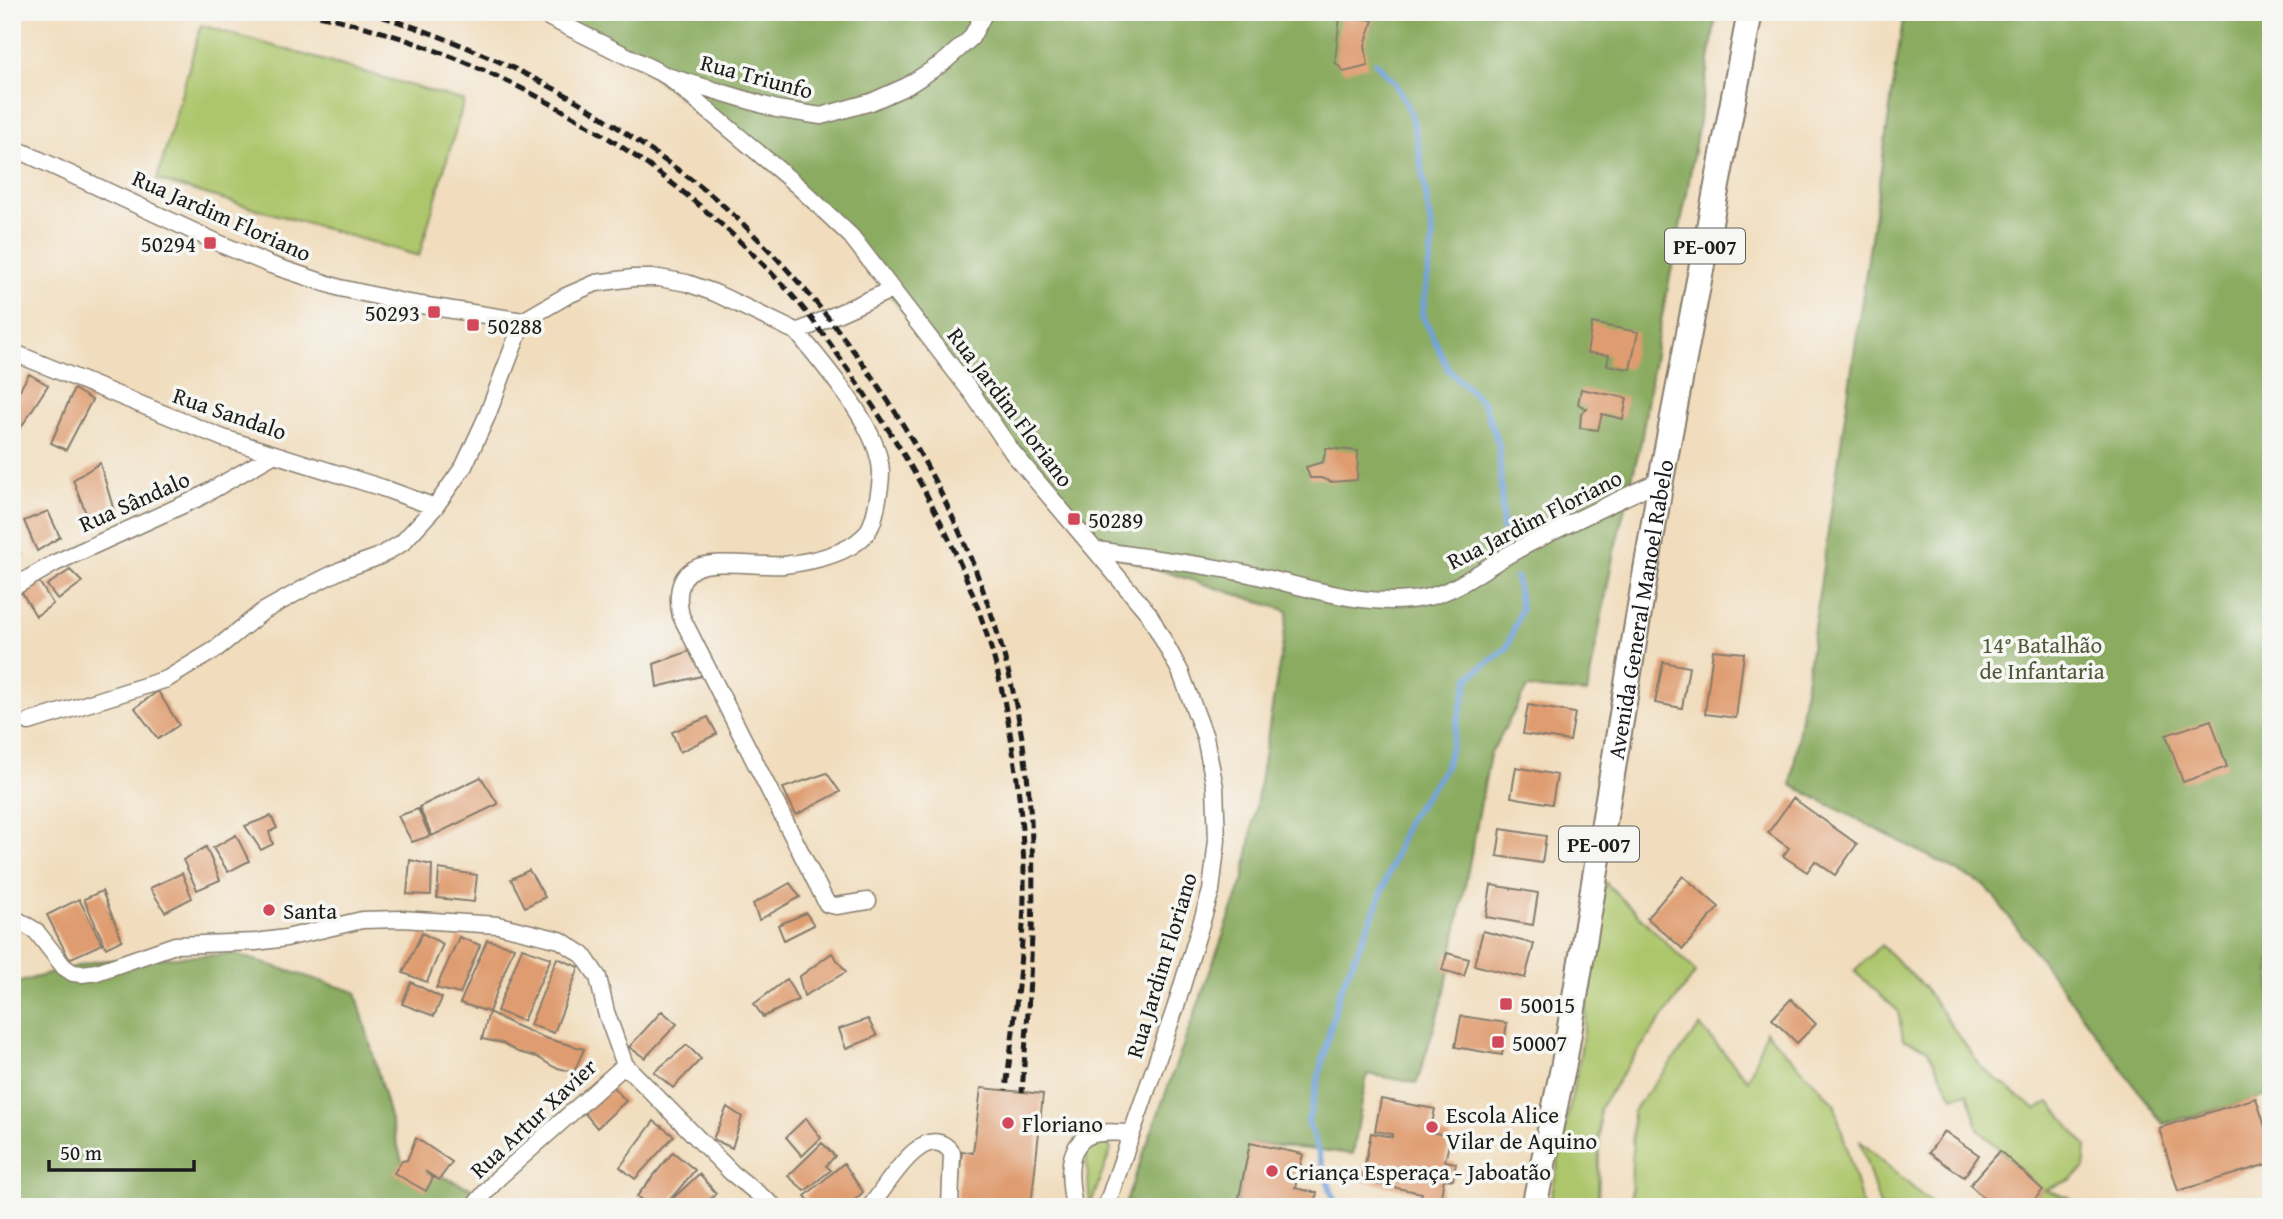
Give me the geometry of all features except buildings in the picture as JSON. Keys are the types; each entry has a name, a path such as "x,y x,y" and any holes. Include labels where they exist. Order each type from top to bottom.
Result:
{"main road":[{"name":"Avenida General Manoel Rabelo","path":"1534,1207 1564,1063 1661,480 1750,12"}],"street":[{"name":"Rua Triunfo","path":"538,12 667,76 777,109 821,116 858,107 907,86 944,62 971,38 985,12"},
{"name":"Rua Jardim Floriano","path":"667,76 799,187 851,236 972,393 1013,453 1149,614 1180,671 1205,737 1214,787 1217,840 1211,891 1198,938 1106,1207"},
{"name":"Rua Jardim Floriano","path":"12,147 271,265 351,290 408,303 523,321"},
{"path":"29,722 167,679 216,649 262,612 341,570 378,557 402,543 435,508 464,466 487,416 523,321 566,296 596,284 633,278 659,278 687,283 715,293 797,332 856,410 874,445 881,471 874,519 864,537 843,550 817,559 784,565 708,565 695,568 685,576 678,604 681,616 827,904 836,906 868,901"},
{"path":"797,332 892,289"},
{"name":"Rua Sandalo","path":"12,352 189,426 383,488 435,508"},
{"name":"Rua Sândalo","path":"12,588 55,563 198,498 275,454"},
{"name":"Rua Jardim Floriano","path":"1097,550 1244,573 1361,598 1397,600 1428,597 1457,586 1514,551 1661,480"},
{"path":"12,917 36,931 64,967 73,973 82,974 97,972 175,945 286,939 362,920 453,921 498,925 560,940 583,955 598,977 606,1012 625,1065 732,1173 775,1207"},
{"name":"Rua Artur Xavier","path":"473,1207 498,1178 625,1065"},
{"path":"1074,1207 1069,1177 1074,1153 1079,1145 1095,1134 1132,1133"},
{"path":"870,1207 905,1159 918,1146 930,1143 941,1144 951,1153 950,1207"}],"green space":[{"path":"547,12 1717,12 1641,442 1614,552 1587,693 1527,688 1490,755 1445,991 1417,1083 1367,1074 1353,1154 1251,1143 1237,1207 1124,1207 1244,878 1288,611 1097,550 817,205 626,55"},
{"name":"14° Batalhão de Infantaria","path":"1904,12 2271,12 2271,1095 2163,1124 1986,886 1791,785"},
{"path":"201,25 464,101 419,256 157,180"},
{"path":"1605,882 1696,972 1600,1108 1598,1207 1549,1207 1580,1056"},
{"path":"1881,945 1924,987 1982,1068 2036,1109 2050,1102 2086,1146 2084,1169 2070,1180 2044,1190 2068,1197 2084,1207 2028,1207 2042,1190 1978,1129 1968,1093 1953,1097 1927,1049 1903,1039 1898,1011 1854,971"},
{"path":"235,954 356,992 402,1161 519,1207 12,1207 12,984 96,961"},
{"path":"1700,1026 1748,1080 1766,1031 1834,1103 1863,1207 1631,1207 1633,1111"},
{"path":"1860,1141 1935,1207 1880,1207"},
{"path":"1092,1143 1107,1144 1111,1149 1090,1207 1086,1151"}],"waterway":[{"path":"1376,63 1395,83 1411,112 1419,151 1433,239 1422,314 1448,369 1484,404 1499,446 1503,533"},
{"path":"1333,1207 1334,1200 1308,1121 1339,993 1378,903 1407,822 1446,766 1469,677 1507,648 1521,609 1516,577"}],"railway":[{"path":"305,12 372,29 437,51 501,78 562,110 621,146 677,187 729,232 778,280 818,327 877,412 919,481 955,552 984,627 1005,705 1019,794 1024,877 1020,969 1006,1090"},
{"path":"367,12 469,48 566,95 607,120 706,191 779,261 829,319 876,382 917,448 953,518 983,590 1006,663 1022,738 1028,782 1033,871 1031,959 1022,1092"}],"place":[{"name":"50294","path":"210,243"},
{"name":"50293","path":"434,312"},
{"name":"50288","path":"473,325"},
{"name":"50289","path":"1074,519"},
{"name":"Santa","path":"269,910"},
{"name":"50015","path":"1506,1004"},
{"name":"50007","path":"1498,1042"},
{"name":"Floriano","path":"1008,1123"},
{"name":"Escola Alice Vilar de Aquino","path":"1432,1127"},
{"name":"Criança Esperaça - Jaboatão","path":"1272,1171"}]}
